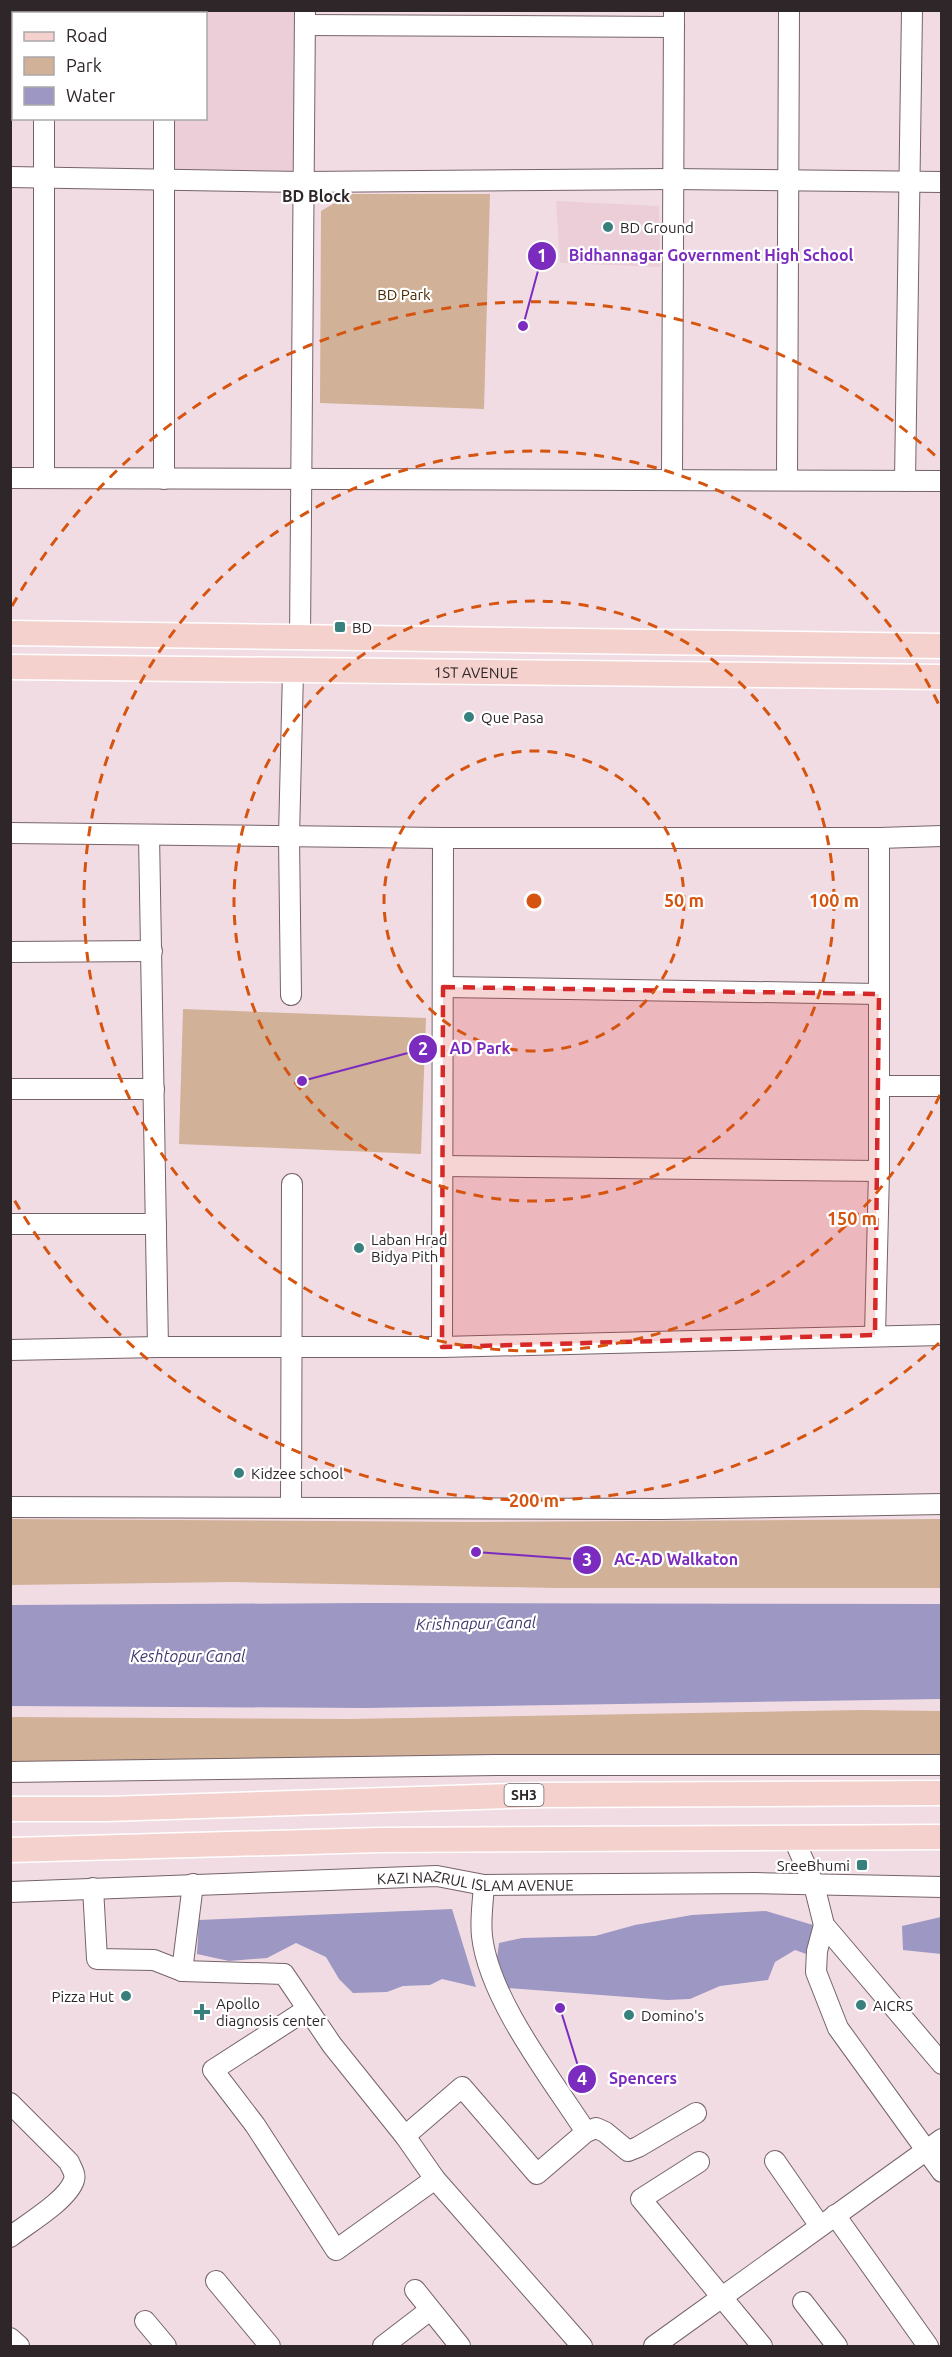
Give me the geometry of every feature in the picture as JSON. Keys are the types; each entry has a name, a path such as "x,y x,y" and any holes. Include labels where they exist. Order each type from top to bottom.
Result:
{"main road":[{"path":"10,633 942,646"},
{"name":"1ST AVENUE","path":"10,667 942,677"},
{"name":"SH3","path":"10,1809 106,1809 539,1795 942,1793"},
{"path":"106,1809 112,1847"},
{"path":"10,1850 379,1840 942,1837"}],"street":[{"path":"787,480 789,10"},
{"path":"905,480 912,10"},
{"path":"300,638 305,18 674,19 672,479"},
{"path":"44,120 44,478"},
{"path":"164,120 164,479"},
{"path":"10,177 304,182 672,179 942,182"},
{"path":"10,478 942,481"},
{"path":"291,995 289,837 293,671"},
{"path":"10,833 443,838 942,836"},
{"path":"150,835 158,1347"},
{"path":"442,1347 443,838"},
{"path":"875,1335 879,1171 879,838"},
{"path":"10,952 152,951"},
{"path":"443,987 879,994"},
{"path":"879,1086 942,1086"},
{"path":"10,1089 154,1089"},
{"path":"443,1166 879,1171"},
{"path":"291,1507 292,1184"},
{"path":"10,1224 156,1224"},
{"path":"10,1350 158,1347 442,1347 942,1335"},
{"path":"10,1507 660,1509 942,1504"},
{"path":"10,1772 496,1765 942,1765"},
{"path":"793,1837 814,1885 824,1925 942,2064"},
{"name":"KAZI NAZRUL ISLAM AVENUE","path":"10,1892 437,1876 484,1885 756,1883 942,1887"},
{"path":"182,1971 193,1884"},
{"path":"484,1885 482,1935 492,1978 512,2017 586,2132"},
{"path":"93,1888 97,1959 154,1960 182,1971 284,1974 306,2010 405,2136 435,2179 582,2346"},
{"path":"824,1925 817,1951 816,1972 838,2028 925,2152 942,2172"},
{"path":"306,2010 213,2070 255,2126 336,2250 435,2179"},
{"path":"405,2136 462,2086 537,2175 586,2132 596,2128 605,2132 628,2151 696,2113"},
{"path":"10,2103 69,2162 74,2173 74,2180 60,2199 14,2228"},
{"path":"654,2346 942,2139"},
{"path":"699,2162 641,2199 762,2346"},
{"path":"775,2162 827,2220 928,2346"},
{"path":"216,2281 270,2346"},
{"path":"416,2290 460,2346"},
{"path":"803,2302 837,2346"},
{"path":"384,2346 430,2310"},
{"path":"145,2321 166,2346"},
{"path":"10,2338 19,2346"}],"highlighted area":[{"path":"443,987 879,994 875,1335 442,1347"}],"shaded area":[{"path":"297,11 295,175 175,171 174,120 207,120 207,12 173,12"},
{"name":"BD Ground","path":"556,201 659,206 660,267 560,263"}],"green space":[{"name":"BD Park","path":"350,194 490,194 484,409 320,403 321,211"},
{"path":"183,1009 426,1018 421,1154 179,1144"},
{"path":"11,1519 474,1522 941,1519 941,1588 556,1588 232,1582 11,1585"},
{"path":"861,1710 941,1711 941,1769 11,1769 11,1717 348,1719"}],"water":[{"path":"941,1604 941,1699 365,1708 11,1706 11,1605"},
{"path":"452,1909 476,1987 442,1979 430,1985 403,1986 387,1992 353,1993 339,1979 326,1957 296,1943 267,1958 229,1961 197,1954 199,1920"},
{"path":"766,1911 813,1925 809,1955 795,1950 775,1962 768,1980 720,1986 690,1999 667,2000 508,1988 496,1966 499,1943 522,1938 595,1936 635,1925 692,1915"},
{"path":"941,1917 941,1954 903,1950 902,1926"}],"place":[{"name":"BD Ground","path":"608,227"},
{"name":"Bidhannagar Government High School","path":"523,326"},
{"name":"BD","path":"340,627"},
{"name":"Que Pasa","path":"469,717"},
{"name":"AD Park","path":"302,1081"},
{"name":"Laban Hrad Bidya Pith","path":"359,1248"},
{"name":"Kidzee school","path":"239,1473"},
{"name":"AC-AD Walkaton","path":"476,1552"},
{"name":"SreeBhumi","path":"862,1865"},
{"name":"Pizza Hut","path":"126,1996"},
{"name":"AICRS","path":"861,2005"},
{"name":"Spencers","path":"560,2008"},
{"name":"Apollo diagnosis center","path":"202,2012"},
{"name":"Domino's","path":"629,2015"}],"district":[{"name":"BD Block","path":"316,196"}],"water label":[{"name":"Krishnapur Canal","path":"476,1623"},
{"name":"Keshtopur Canal","path":"188,1656"}]}
